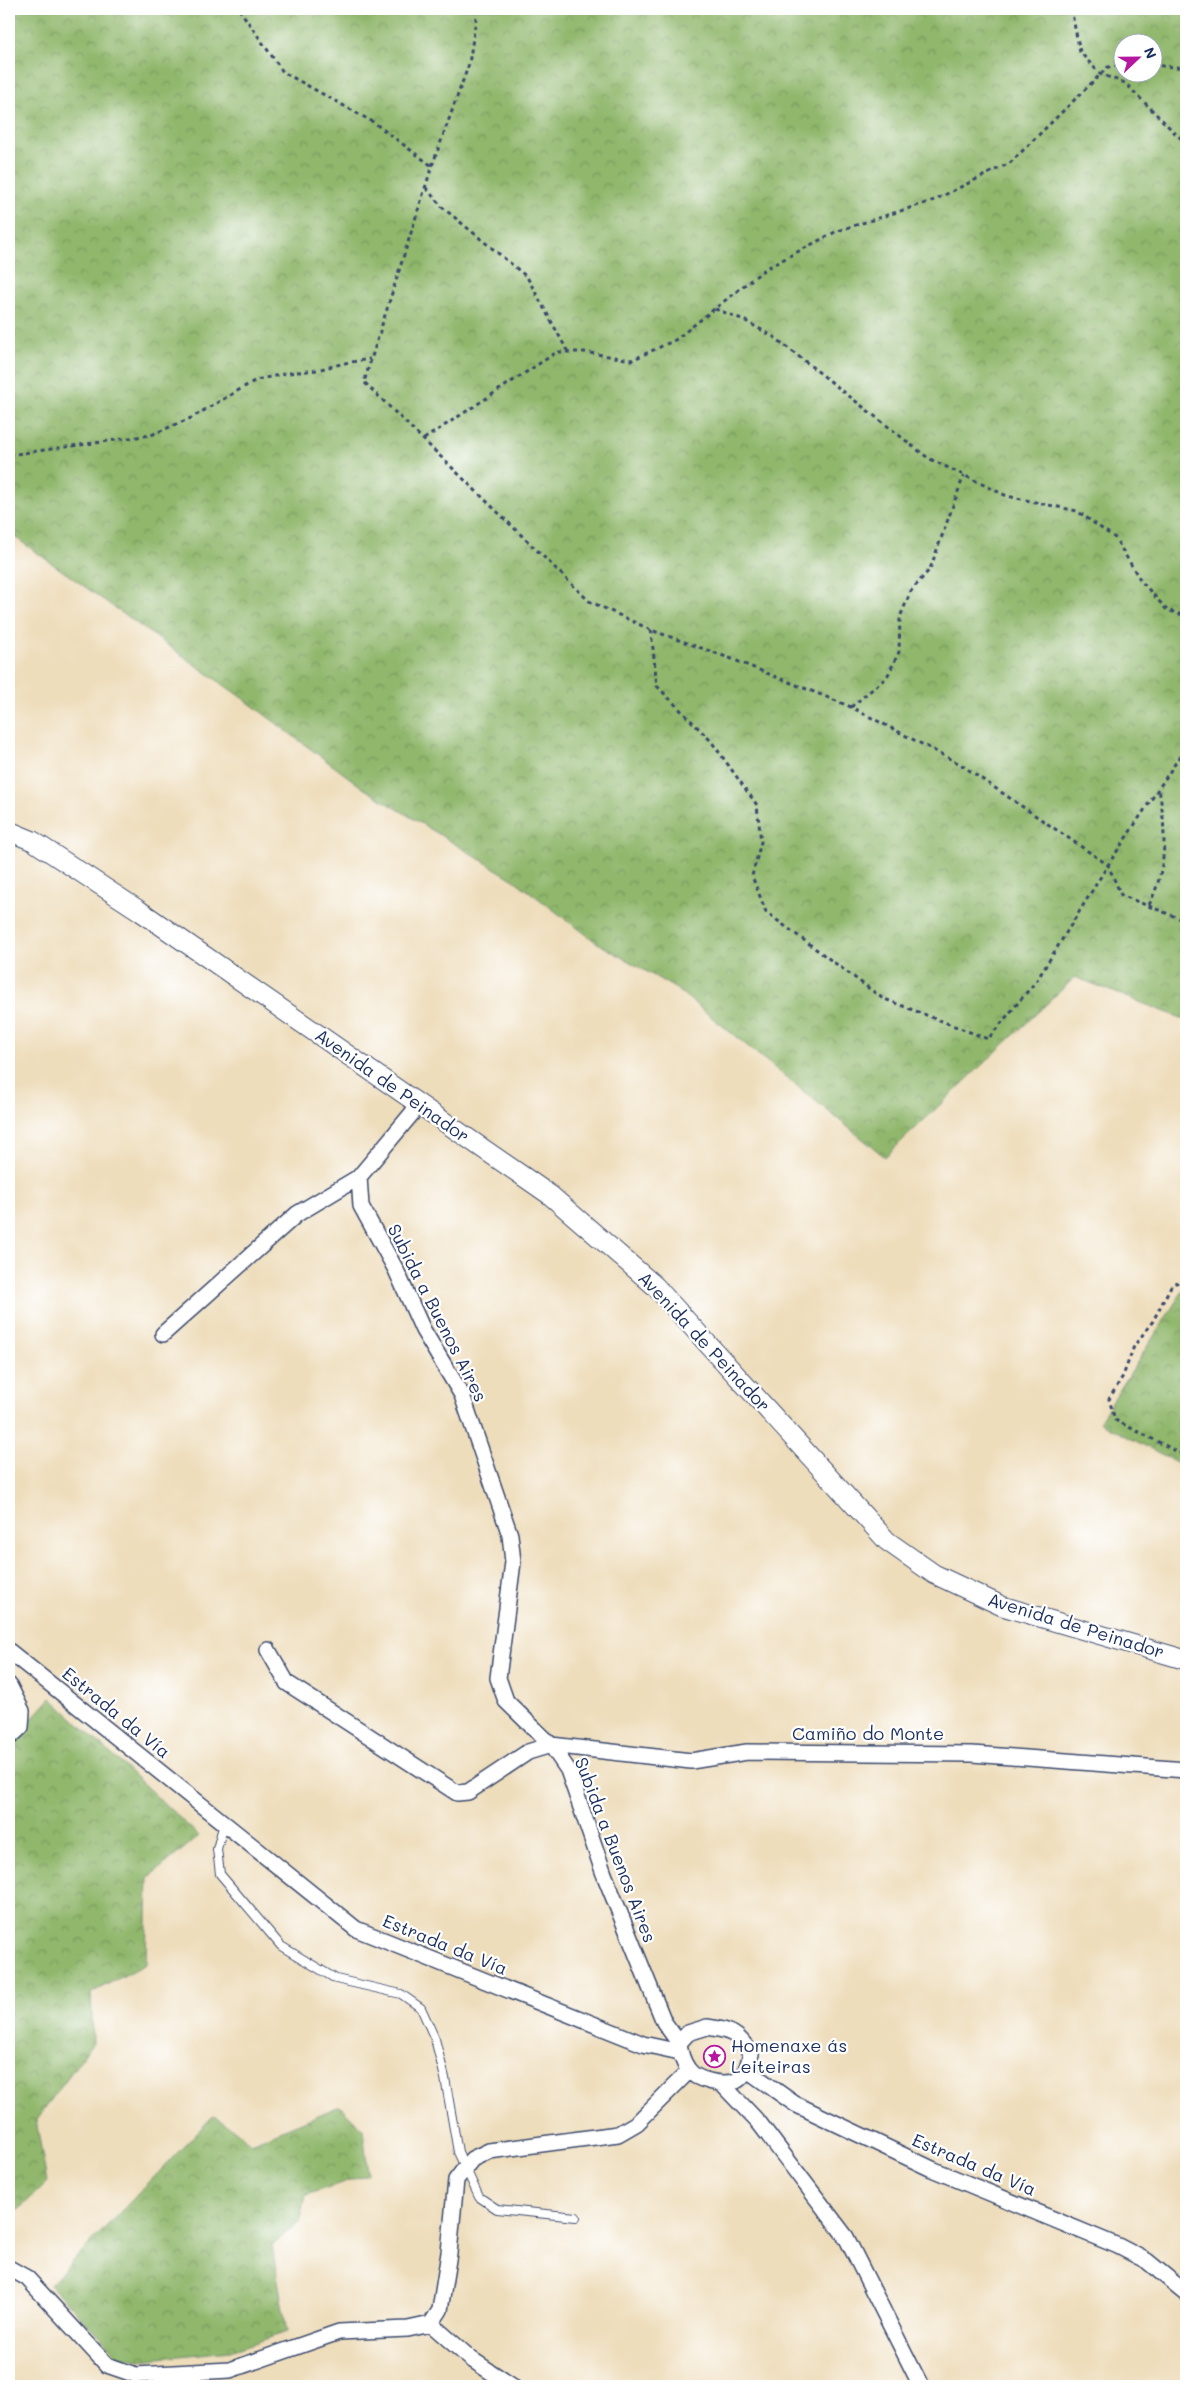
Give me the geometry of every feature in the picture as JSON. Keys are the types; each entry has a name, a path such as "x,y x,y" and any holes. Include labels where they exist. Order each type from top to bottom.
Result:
{"street":[{"name":"Avenida de Peinador","path":"9,831 34,841 140,911 550,1195 655,1286 887,1541 934,1574 1002,1606 1186,1660"},
{"path":"164,1334 297,1214 359,1177 419,1105"},
{"name":"Subida a Buenos Aires","path":"359,1177 361,1206 396,1270 423,1330 462,1395 510,1535 513,1562 498,1678 506,1701 551,1746 568,1770 604,1874 664,2022 679,2048"},
{"path":"268,1650 287,1682 457,1793 468,1792 528,1752 551,1746"},
{"name":"Estrada da Vía","path":"10,1655 356,1929 643,2044 679,2048"},
{"path":"9,1685 22,1711 21,1727 9,1738"},
{"name":"Camiño do Monte","path":"551,1746 691,1761 747,1752 972,1754 1186,1770"},
{"path":"707,2027 725,2029 742,2039 751,2054 747,2070 737,2081 720,2083 704,2079 689,2071 679,2048 688,2033 707,2027"},
{"name":"Estrada da Vía","path":"747,2070 803,2108 932,2169 1118,2246 1147,2261 1186,2293"},
{"path":"9,2268 26,2278 107,2365 136,2375 230,2370 339,2332 408,2329 431,2324 440,2310 449,2253 456,2180 472,2159 489,2151 618,2134 637,2123 689,2071"},
{"path":"720,2083 760,2124 846,2237 921,2386"},
{"path":"431,2324 472,2359 512,2386"}],"lane":[{"path":"224,1823 217,1850 220,1874 280,1946 336,1979 401,1994 421,2008 435,2039 445,2078 458,2152 464,2169 479,2197 497,2209 576,2217"}],"path":[{"path":"239,9 283,72 373,122 432,166"},
{"path":"474,9 476,19 469,64 432,166 364,382 589,601 651,630 732,659 850,707 960,764 1108,865 1121,895 1186,921"},
{"path":"1071,9 1080,52 1100,74 1125,82 1186,142"},
{"path":"1162,66 1186,68"},
{"path":"424,439 558,352 584,352 632,360 675,340 765,269 836,231 932,201 1010,163 1100,74 1108,67 1112,67"},
{"path":"426,188 442,207 527,277 538,293 568,352"},
{"path":"714,309 742,320 774,337 928,458 1007,496 1077,511 1115,538 1141,581 1167,610 1186,616"},
{"path":"9,455 151,435 191,418 256,380 370,360"},
{"path":"850,707 887,677 899,652 900,618 910,591 930,569 944,537 964,475"},
{"path":"651,630 658,686 711,741 757,805 761,842 752,876 766,912 882,998 988,1039 1037,980 1108,865 1186,747"},
{"path":"1149,905 1159,884 1163,848 1164,817 1159,789"},
{"path":"1186,1280 1172,1284 1153,1322 1134,1346 1123,1376 1109,1399 1115,1420 1186,1456"}],"green space":[{"path":"9,9 1186,9 1186,1020 1075,977 885,1157 678,990 596,942 514,880 363,788 245,700 9,533"},
{"path":"1186,1286 1186,1467 1099,1422"},
{"path":"51,1698 199,1836 148,1878 146,1964 91,1993 93,2043 36,2120 47,2182 9,2219 9,1744"},
{"path":"340,2106 363,2129 368,2174 306,2195 301,2220 272,2246 287,2332 230,2351 140,2360 119,2357 50,2285 214,2115 251,2143"}],"place":[{"name":"Homenaxe ás Leiteiras","path":"715,2056"}]}
